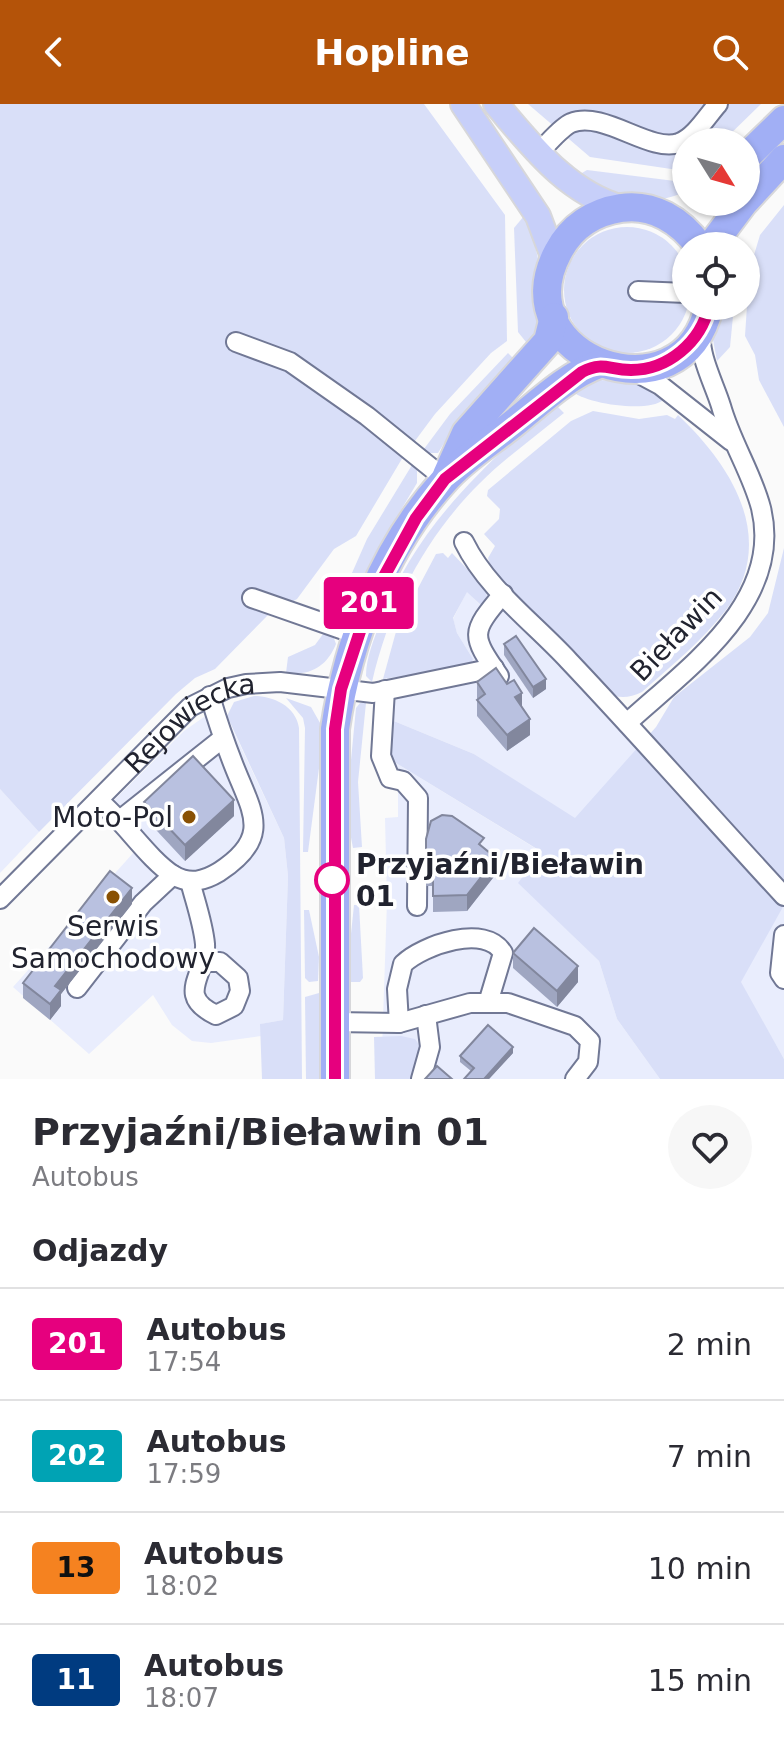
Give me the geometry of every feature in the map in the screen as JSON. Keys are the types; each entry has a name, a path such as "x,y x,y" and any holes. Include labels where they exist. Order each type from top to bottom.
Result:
{"highway":[{"path":"760,143 784,120"},
{"path":"760,185 784,159"},
{"path":"672,207 654,211 622,208 604,211 581,224 562,243 554,259 548,288 554,317 572,345 599,364 632,370 649,368 680,353 703,320"},
{"path":"654,211 681,225 687,232"},
{"path":"722,232 734,216"},
{"path":"335,1079 335,744 341,689 358,635 394,553 445,479 466,433 548,341 554,317"},
{"path":"445,479 568,379 599,364"}],"main road":[{"path":"463,104 538,216 554,259"},
{"path":"496,104 575,188 622,208"}],"street":[{"path":"539,152 571,123 591,122 662,143 677,143 691,135 718,104"},
{"path":"638,291 672,292"},
{"name":"Bieławin","path":"627,723 735,621 755,582 764,551 764,522 758,498 731,441 701,347 705,320"},
{"path":"236,342 290,362 367,416 445,479"},
{"name":"Bieławin","path":"632,370 660,385 731,441"},
{"name":"Bieławin","path":"464,542 473,561 627,723 784,896"},
{"path":"503,594 478,626 477,645 507,686"},
{"path":"252,598 358,635"},
{"name":"Rejowiecka","path":"0,899 190,707 210,696 246,684 280,682 373,693 494,668"},
{"path":"385,690 382,765 390,778 403,781 418,798 417,906"},
{"path":"77,988 143,903 182,878 205,881 246,848 255,825 252,803 223,738 210,696"},
{"path":"121,819 223,738"},
{"path":"99,801 182,878 205,944 204,962"},
{"path":"784,935 780,973 784,979"},
{"path":"399,1023 397,989 403,964 428,949 470,939 487,938 499,945 503,953 488,1003"},
{"path":"334,1022 399,1023 470,1003 508,1003 575,1026 590,1041 588,1062 575,1079"},
{"path":"421,1079 430,1047 426,1015"}],"shaded area":[{"path":"0,104 424,104 505,215 507,341 491,353 435,414 403,457 356,536 334,549 297,599 267,616 215,669 195,678 176,694 39,832 0,789"},
{"path":"528,104 761,104 736,128 672,128 672,169 590,157"},
{"path":"587,170 672,181 672,197 644,200 616,195 577,176"},
{"path":"784,205 784,427 759,380 755,355 745,336 746,320 760,320 760,235"},
{"path":"524,216 542,282 540,315 530,347 518,332 514,228"},
{"path":"615,228 639,228 662,237 672,245 672,320 682,320 680,325 662,343 639,352 615,352 592,343 574,325 565,302 565,278 574,255 592,237"},
{"path":"718,320 733,320 730,347 717,361 713,340"},
{"path":"508,353 517,362 448,437 438,453 421,453 450,414"},
{"path":"594,379 639,385 663,400 644,406 616,405 588,399 571,390"},
{"path":"555,404 564,413 479,484 459,505 426,551 399,600 372,682 366,676 371,649 394,589 411,558 431,529 477,476"},
{"path":"593,411 639,419 667,415 675,419 678,415 698,435 731,481 748,531 748,557 741,584 726,610 675,663 642,692 629,697 606,693 491,569 488,558 495,546 484,534 499,519 500,509 487,496 488,490 571,421"},
{"path":"412,465 417,469 417,483 383,540 349,614 333,616 367,539"},
{"path":"784,548 784,905 741,982 784,1059 784,1079 660,1079 617,1019 599,961 518,883 542,852 391,760 389,719 474,754 575,818 656,727 674,697 750,637 768,613"},
{"path":"443,553 448,558 452,553 486,589 487,602 483,607 467,592 453,618 457,633 473,659 471,666 383,679 397,628 436,554"},
{"path":"486,589 641,746 575,819 474,754 389,719 383,679 471,666 473,659 457,633 453,619 467,591 482,607"},
{"path":"326,630 332,633 336,644 323,664 303,673 286,673 288,657 315,645"},
{"path":"254,696 269,698 288,708 299,728 302,1079 262,1079 260,1024 283,1020 288,876 284,838 227,716 234,702"},
{"path":"286,698 311,707 324,730 308,852 303,852 305,728 303,718"},
{"path":"360,703 366,703 358,782 362,847 353,848 346,812 356,708"},
{"path":"221,705 284,838 288,876 283,1020 261,1024 261,1036 211,1043 192,1041 172,1025 153,995 89,1054 13,987 134,852 100,814 184,731"},
{"path":"391,760 543,853 519,883 599,961 617,1019 660,1079 381,1079 387,901 385,818 398,817 398,770"},
{"path":"0,789 39,832 0,873"},
{"path":"354,905 359,905 363,978 360,982 346,982"},
{"path":"784,907 784,1059 740,982"},
{"path":"304,910 309,910 319,957 318,981 309,982 305,978"},
{"path":"319,993 320,1079 306,1079 305,997"},
{"path":"374,1037 415,1039 420,1048 419,1064 413,1079 375,1079"}],"building":[{"path":"516,636 546,679 533,687 504,644"},
{"path":"496,668 507,684 514,680 522,693 515,697 530,719 507,735 477,700 485,694 477,682"},
{"name":"Moto-Pol","path":"193,756 234,800 185,845 144,802"},
{"path":"442,815 452,816 484,838 479,844 496,858 467,895 433,896 433,870 426,870 426,839 431,821"},
{"path":"110,871 132,888 55,986 61,990 50,1004 23,983"},
{"path":"534,928 578,966 557,991 513,953"},
{"path":"488,1025 513,1047 486,1079 464,1079 474,1068 460,1056"},
{"path":"437,1066 452,1079 425,1079"}],"bus line":[{"name":"201","path":"335,1079 332,875 335,729 341,689 380,579 416,518 445,479 568,379 599,364 632,370 665,362 692,341 705,320"}],"place":[{"name":"Moto-Pol","path":"189,817"},
{"name":"Przyjaźni/Bieławin 01","path":"332,880"},
{"name":"Serwis Samochodowy","path":"113,897"}]}
